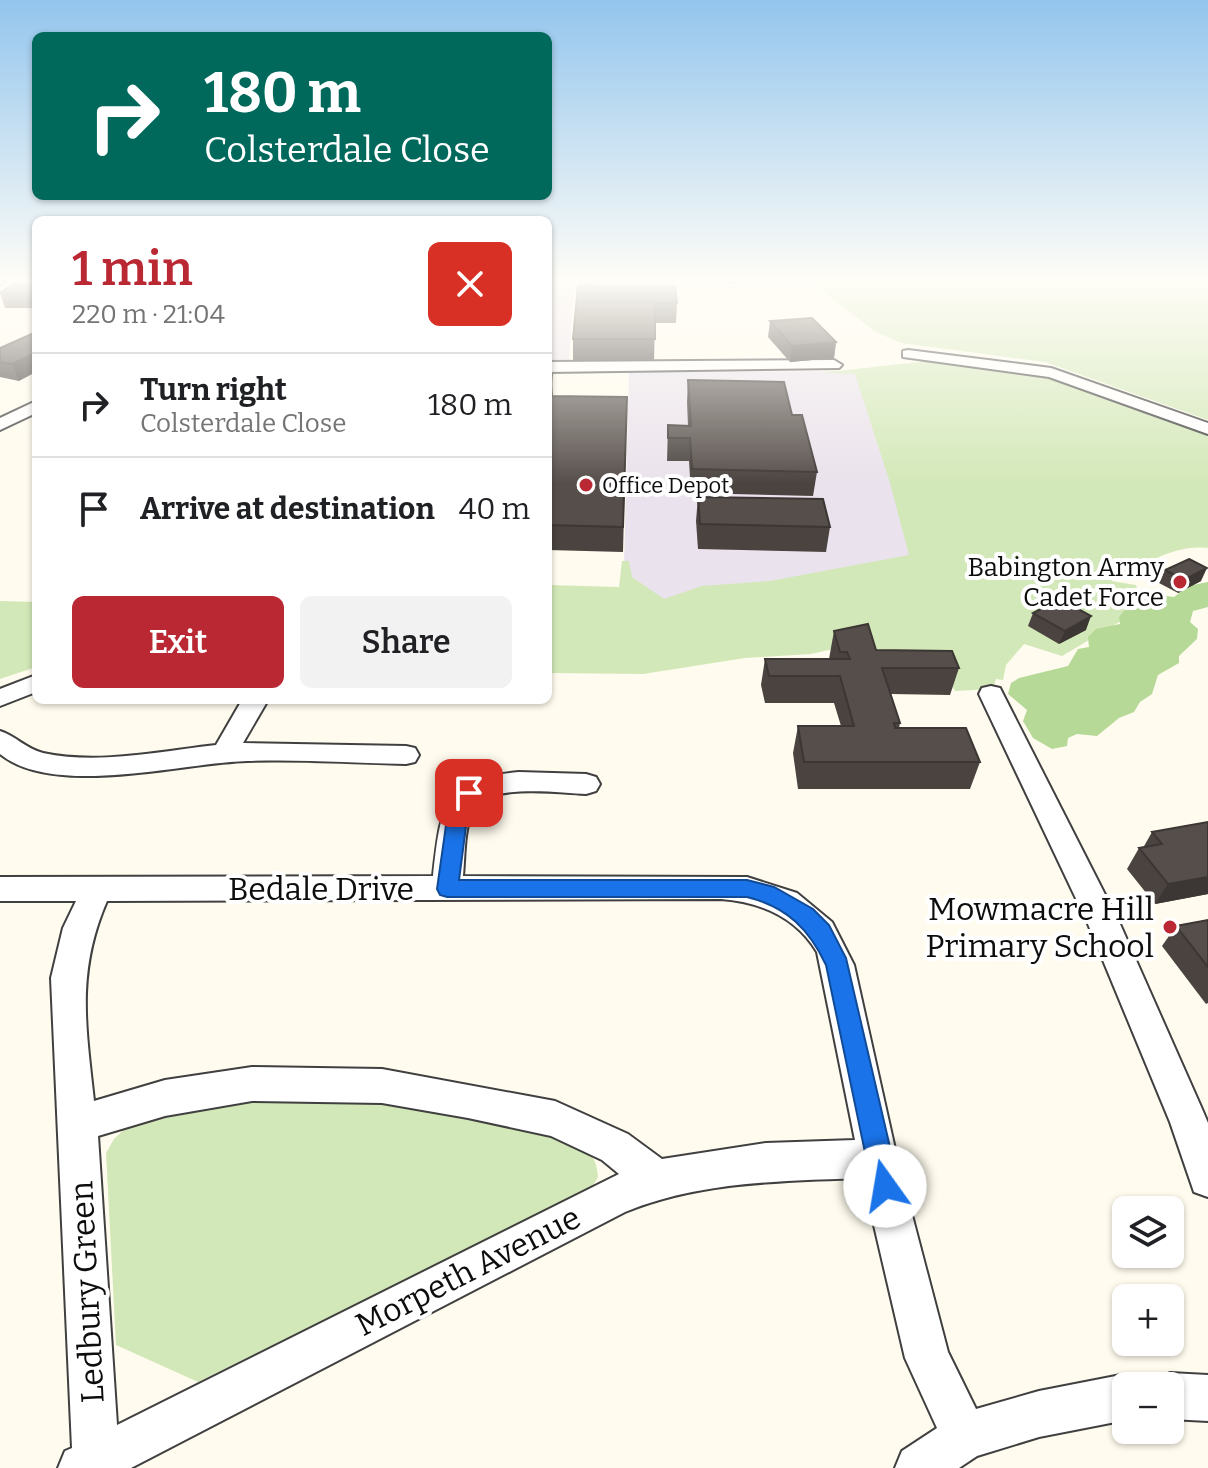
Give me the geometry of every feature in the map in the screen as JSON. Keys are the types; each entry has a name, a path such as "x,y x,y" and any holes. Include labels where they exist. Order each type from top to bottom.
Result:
{"street":[{"path":"908,354 1051,373 1208,429"},
{"path":"552,367 834,365"},
{"path":"0,425 32,408"},
{"path":"0,698 32,685"},
{"path":"991,694 1104,924 1189,1122 1208,1178"},
{"path":"224,753 253,704"},
{"path":"0,740 20,758 36,762 126,764 224,753 406,755"},
{"path":"447,889 458,811 469,793 494,784 586,784"},
{"name":"Bedale Drive","path":"0,889 721,887 747,889 786,902 821,931 838,965 878,1158 927,1358 965,1436"},
{"name":"Ledbury Green","path":"89,1464 78,1124 68,1018 68,978 79,928 96,890"},
{"path":"78,1124 165,1098 252,1084 382,1086 555,1119 615,1147 657,1179"},
{"name":"Morpeth Avenue","path":"89,1464 612,1197 657,1179 766,1162 878,1158"},
{"path":"1184,1397 1208,1398"},
{"path":"919,1468 965,1436 1039,1414 1112,1400"}],"shaded area":[{"path":"552,348 570,348 569,360 552,360"},
{"path":"854,371 933,586 623,604 629,372"}],"green space":[{"path":"935,348 1208,348 1208,420 1045,362"},
{"path":"928,361 991,366 1058,378 1208,432 1208,548 1182,549 1170,553 1111,581 1136,585 1143,608 1062,656 1024,644 1006,665 1003,680 996,679 993,689 955,691 944,671 924,670 855,644 811,654 745,658 643,674 552,673 552,585 619,587 622,561 629,561 632,577 664,599 702,586 770,581 909,555 855,374 820,373"},
{"path":"1208,582 1208,607 1193,611 1190,622 1198,629 1197,639 1179,656 1179,663 1158,675 1152,694 1140,702 1134,712 1119,718 1097,736 1077,734 1068,738 1067,746 1052,749 1033,738 1023,721 1027,710 1008,694 1011,683 1019,678 1068,666 1078,649 1089,647 1088,637 1096,629 1120,624 1119,617 1136,602 1150,597 1174,597 1188,586"},
{"path":"0,601 32,602 32,668 0,679"},
{"path":"351,1093 475,1114 542,1130 568,1139 586,1150 595,1162 598,1177 592,1187 198,1382 116,1345 106,1153 114,1139 130,1124 202,1099"}],"building":[{"path":"0,348 32,348 32,355 12,364 0,362"},
{"path":"688,380 784,382 792,415 802,415 817,472 692,469 690,438 668,438 668,425 691,426"},
{"name":"Office Depot","path":"552,396 627,397 623,527 552,525"},
{"path":"698,497 823,499 830,527 700,524"},
{"path":"1189,559 1207,568 1184,580 1165,570"},
{"path":"1060,599 1091,616 1065,631 1033,613"},
{"path":"868,624 876,650 952,651 959,668 882,668 900,723 894,723 895,728 966,728 980,762 804,762 798,726 854,726 840,676 769,676 765,659 850,659 847,652 840,652 834,631"},
{"path":"1208,822 1208,877 1168,884 1139,848 1162,844 1152,832"},
{"path":"1208,920 1208,967 1176,926"}],"place":[{"name":"Office Depot","path":"586,485"},
{"name":"Babington Army Cadet Force","path":"1180,582"},
{"name":"Mowmacre Hill Primary School","path":"1170,927"}],"route":[{"path":"469,793 458,811 447,889 721,887 767,893 805,915 821,931 838,965 885,1186"}]}
